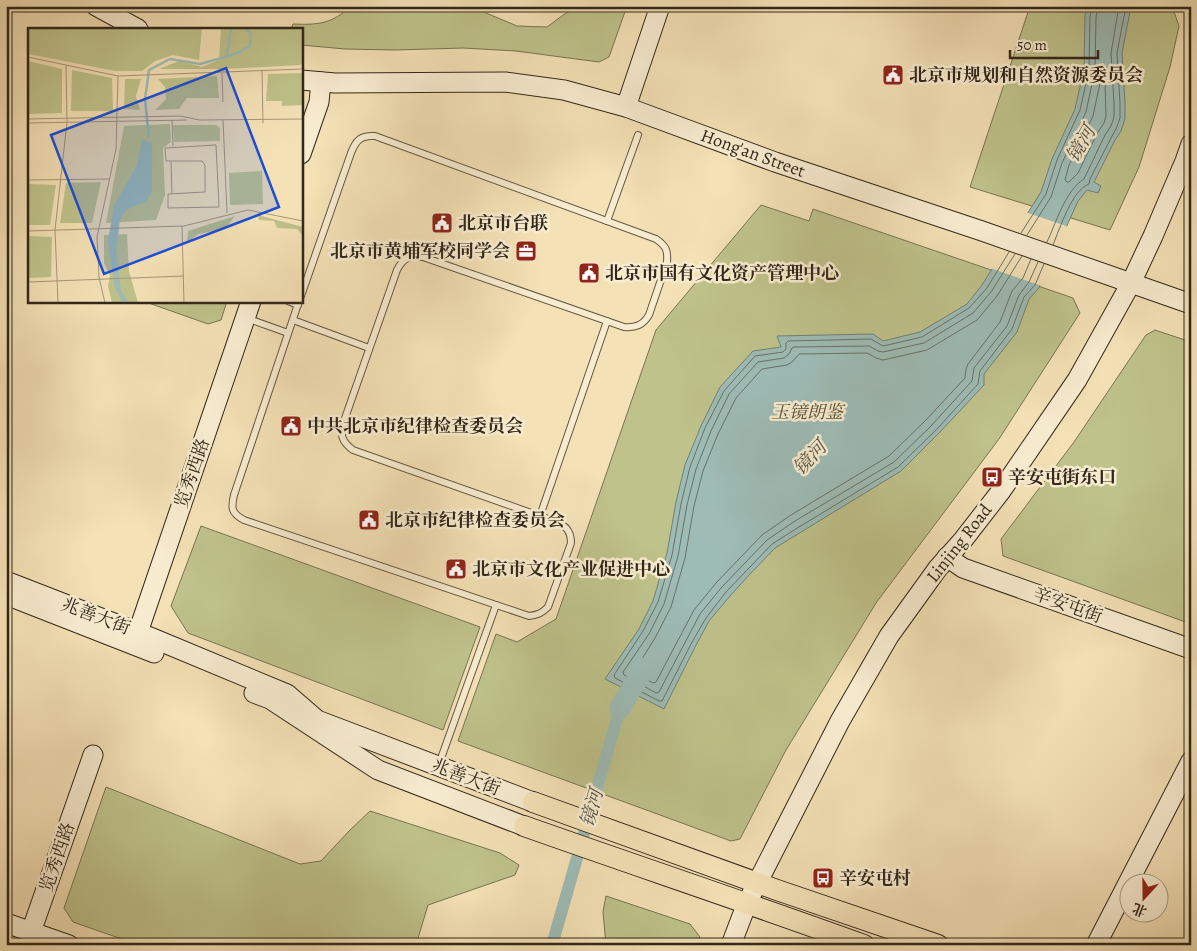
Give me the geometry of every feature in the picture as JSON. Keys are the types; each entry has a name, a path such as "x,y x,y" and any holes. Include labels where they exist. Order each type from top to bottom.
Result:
{"main road":[{"name":"兆善大街","path":"533,802 938,945"},
{"name":"兆善大街","path":"524,826 864,945"}],"street":[{"path":"96,6 136,28"},
{"path":"626,107 660,6"},
{"name":"Hong'an Street","path":"302,80 335,83 505,82 564,90 626,107 775,162 982,231 1191,304"},
{"path":"302,151 319,102 321,82"},
{"name":"Linjing Road","path":"731,945 747,903 840,721 884,644 947,557 963,540 1001,491 1077,380 1131,283 1186,161 1191,144"},
{"name":"览秀西路","path":"135,639 248,309"},
{"name":"辛安屯街","path":"947,557 963,568 1191,649"},
{"name":"兆善大街","path":"6,581 270,699 378,770 524,826"},
{"name":"兆善大街","path":"6,595 287,694 317,720 533,802"},
{"name":"览秀西路","path":"31,932 93,755"},
{"path":"1096,945 1191,762"},
{"path":"6,923 69,945"}],"lane":[{"path":"607,221 638,135"},
{"path":"299,303 234,495 231,505 234,512 244,520 529,616 543,612 548,607 570,543 571,536 568,529 562,524 353,450 346,445 342,438 342,430 397,270 401,262 407,258 414,256 423,257 624,327 633,328 639,326 649,315 667,262 668,255 663,244 656,239 375,136 366,136 359,139 354,145 302,293"},
{"path":"248,309 288,333"},
{"path":"293,320 370,348"},
{"path":"540,516 607,321"},
{"path":"438,766 496,605"}],"green space":[{"path":"351,6 455,6 474,8 517,26 547,27 566,13 583,7 627,6 609,57 599,62 516,51 463,48 345,49 302,45 302,28 291,28 293,24 310,24 331,20"},
{"path":"1030,6 1172,6 1179,26 1170,67 1139,167 1110,230 970,187"},
{"name":"玉镜朗鉴","path":"761,205 809,221 813,209 1073,298 1080,313 999,439 876,603 786,750 740,839 731,841 458,741 496,634 517,642 556,619 656,330"},
{"path":"146,302 227,302 221,320 208,324"},
{"path":"1155,330 1191,342 1191,624 1003,556 1001,539 1074,442 1146,335"},
{"path":"201,526 480,627 443,730 188,633 171,606"},
{"path":"106,787 300,864 321,861 370,811 500,853 519,865 515,875 428,905 416,945 139,945 73,922 64,908"},
{"path":"606,896 690,924 700,937 697,945 606,945 603,912"}],"water":[{"path":"1087,6 1131,6 1122,53 1125,119 1121,131 1094,182 1101,186 1098,193 1087,190 1078,201 1039,288 1029,299 1017,332 984,374 984,385 901,471 775,548 709,621 664,709 605,679 639,629 653,601 667,553 685,465 701,426 720,387 753,351 781,347 777,336 873,334 883,341 920,332 967,304 982,285 1041,192 1052,159 1075,109 1084,69 1085,15"}],"pier":[{"path":"1025,212 1069,227 1042,286 990,268"}],"waterway":[{"name":"镜河","path":"620,708 644,668"},
{"name":"镜河","path":"552,945 620,708"}],"place":[{"name":"北京市规划和自然资源委员会","path":"893,75"},
{"name":"北京市台联","path":"442,223"},
{"name":"北京市黄埔军校同学会","path":"526,251"},
{"name":"北京市国有文化资产管理中心","path":"589,273"},
{"name":"中共北京市纪律检查委员会","path":"291,426"},
{"name":"辛安屯街东口","path":"992,477"},
{"name":"北京市纪律检查委员会","path":"369,520"},
{"name":"北京市文化产业促进中心","path":"456,569"},
{"name":"辛安屯村","path":"823,878"}]}
